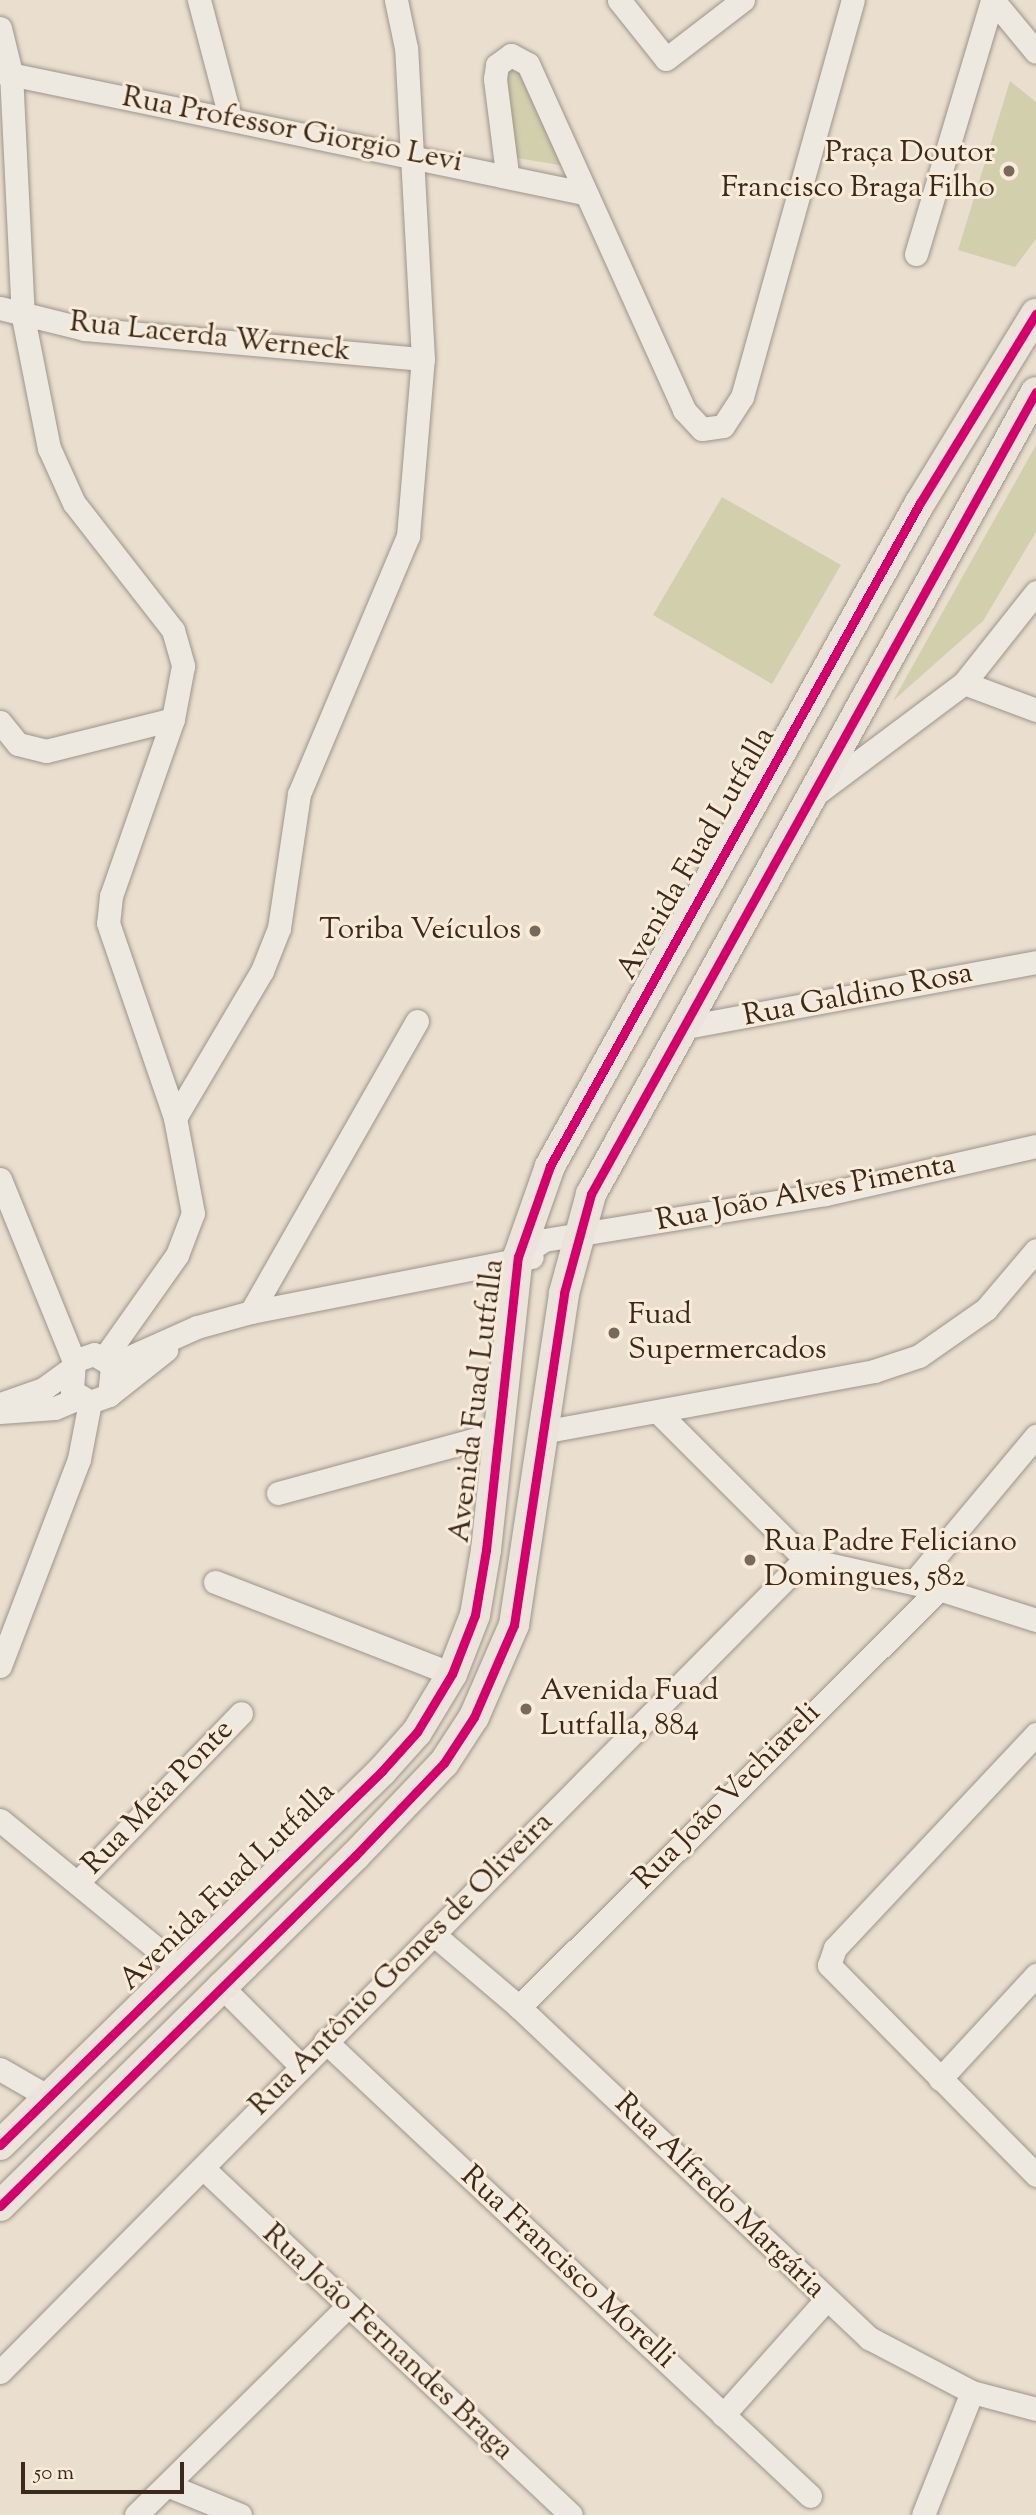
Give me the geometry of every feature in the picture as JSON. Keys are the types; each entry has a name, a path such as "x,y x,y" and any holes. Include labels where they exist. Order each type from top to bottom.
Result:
{"main road":[{"name":"Avenida Fuad Lutfalla","path":"0,2145 47,2096 382,1771 417,1732 452,1674 475,1615 499,1433 518,1257 550,1166 920,503 1036,314"},
{"path":"0,2206 219,1984 444,1763 474,1717 514,1626 542,1432 576,1239 617,1137 1036,392"}],"street":[{"path":"199,0 230,117"},
{"path":"175,1118 262,971 279,928 290,836 316,748 408,536 423,359 408,156 405,48 396,0"},
{"path":"619,0 666,59 743,0"},
{"path":"507,173 495,79 497,65 511,55 528,64 584,192 692,422 702,429 723,426 741,397 853,0"},
{"path":"992,0 1036,52"},
{"path":"916,254 992,0"},
{"path":"0,28 6,72 23,317 49,449 74,503 180,648 173,719 111,896 108,923 175,1118 192,1192 186,1236 108,1361 93,1398 79,1459 0,1666"},
{"name":"Rua Professor Giorgio Levi","path":"6,72 408,156 507,173 584,192"},
{"name":"Rua Lacerda Werneck","path":"0,308 23,317 85,329 423,359"},
{"path":"804,802 964,683 1036,592"},
{"path":"964,683 1036,710"},
{"path":"0,722 18,744 46,751 173,719"},
{"name":"Rua Galdino Rosa","path":"680,1028 1036,962"},
{"path":"251,1311 417,1021"},
{"name":"Rua João Alves Pimenta","path":"72,1366 108,1361 215,1321 251,1311 518,1257 549,1254 576,1239 826,1194 1036,1146"},
{"path":"0,1179 72,1366 93,1398"},
{"path":"542,1432 874,1371 919,1356 986,1309 1036,1250"},
{"name":"Rua João Alves Pimenta","path":"0,1412 55,1408 93,1398 215,1321"},
{"path":"0,1404 43,1389 72,1366"},
{"path":"658,1412 805,1559 939,1589 1036,1620"},
{"path":"278,1493 499,1433"},
{"path":"913,1583 1036,1436"},
{"name":"Rua Antônio Gomes de Oliveira","path":"0,2372 204,2169 299,2064 433,1934 805,1559"},
{"path":"215,1582 452,1674"},
{"name":"Rua João Vechiareli","path":"519,2007 939,1589"},
{"name":"Rua Meia Ponte","path":"77,1883 241,1713"},
{"path":"1036,1734 830,1956 833,1974 1036,2175"},
{"path":"0,1820 180,1968"},
{"name":"Rua Alfredo Margária","path":"433,1934 519,2007 869,2338 972,2392 1036,2409"},
{"path":"940,2080 1036,1975"},
{"path":"219,1984 299,2064"},
{"name":"Rua Francisco Morelli","path":"325,2041 810,2496"},
{"path":"0,2069 47,2096"},
{"name":"Rua João Fernandes Braga","path":"204,2169 346,2308 570,2515"},
{"path":"723,2415 826,2300"},
{"path":"136,2515 346,2308"},
{"path":"923,2515 972,2392"},
{"path":"167,2485 240,2515"}],"shaded area":[{"path":"521,65 565,166 517,158 499,88 502,68"},
{"name":"Praça Doutor Francisco Braga Filho","path":"1010,81 1036,102 1036,239 1015,267 958,250"},
{"path":"1036,445 1036,532 983,621 893,701"},
{"path":"722,497 841,565 772,684 653,615"}],"cycle path":[{"path":"0,2145 382,1771 417,1732 452,1674 475,1615 486,1550 518,1257 550,1166 920,503 1036,314"},
{"path":"0,2206 355,1856 444,1763 474,1717 514,1625 564,1293 591,1194 1036,392"}],"place":[{"name":"Praça Doutor Francisco Braga Filho","path":"1009,171"},
{"name":"Toriba Veículos","path":"535,931"},
{"name":"Fuad Supermercados","path":"614,1333"},
{"name":"Rua Padre Feliciano Domingues, 582","path":"750,1560"},
{"name":"Avenida Fuad Lutfalla, 884","path":"526,1709"}]}
